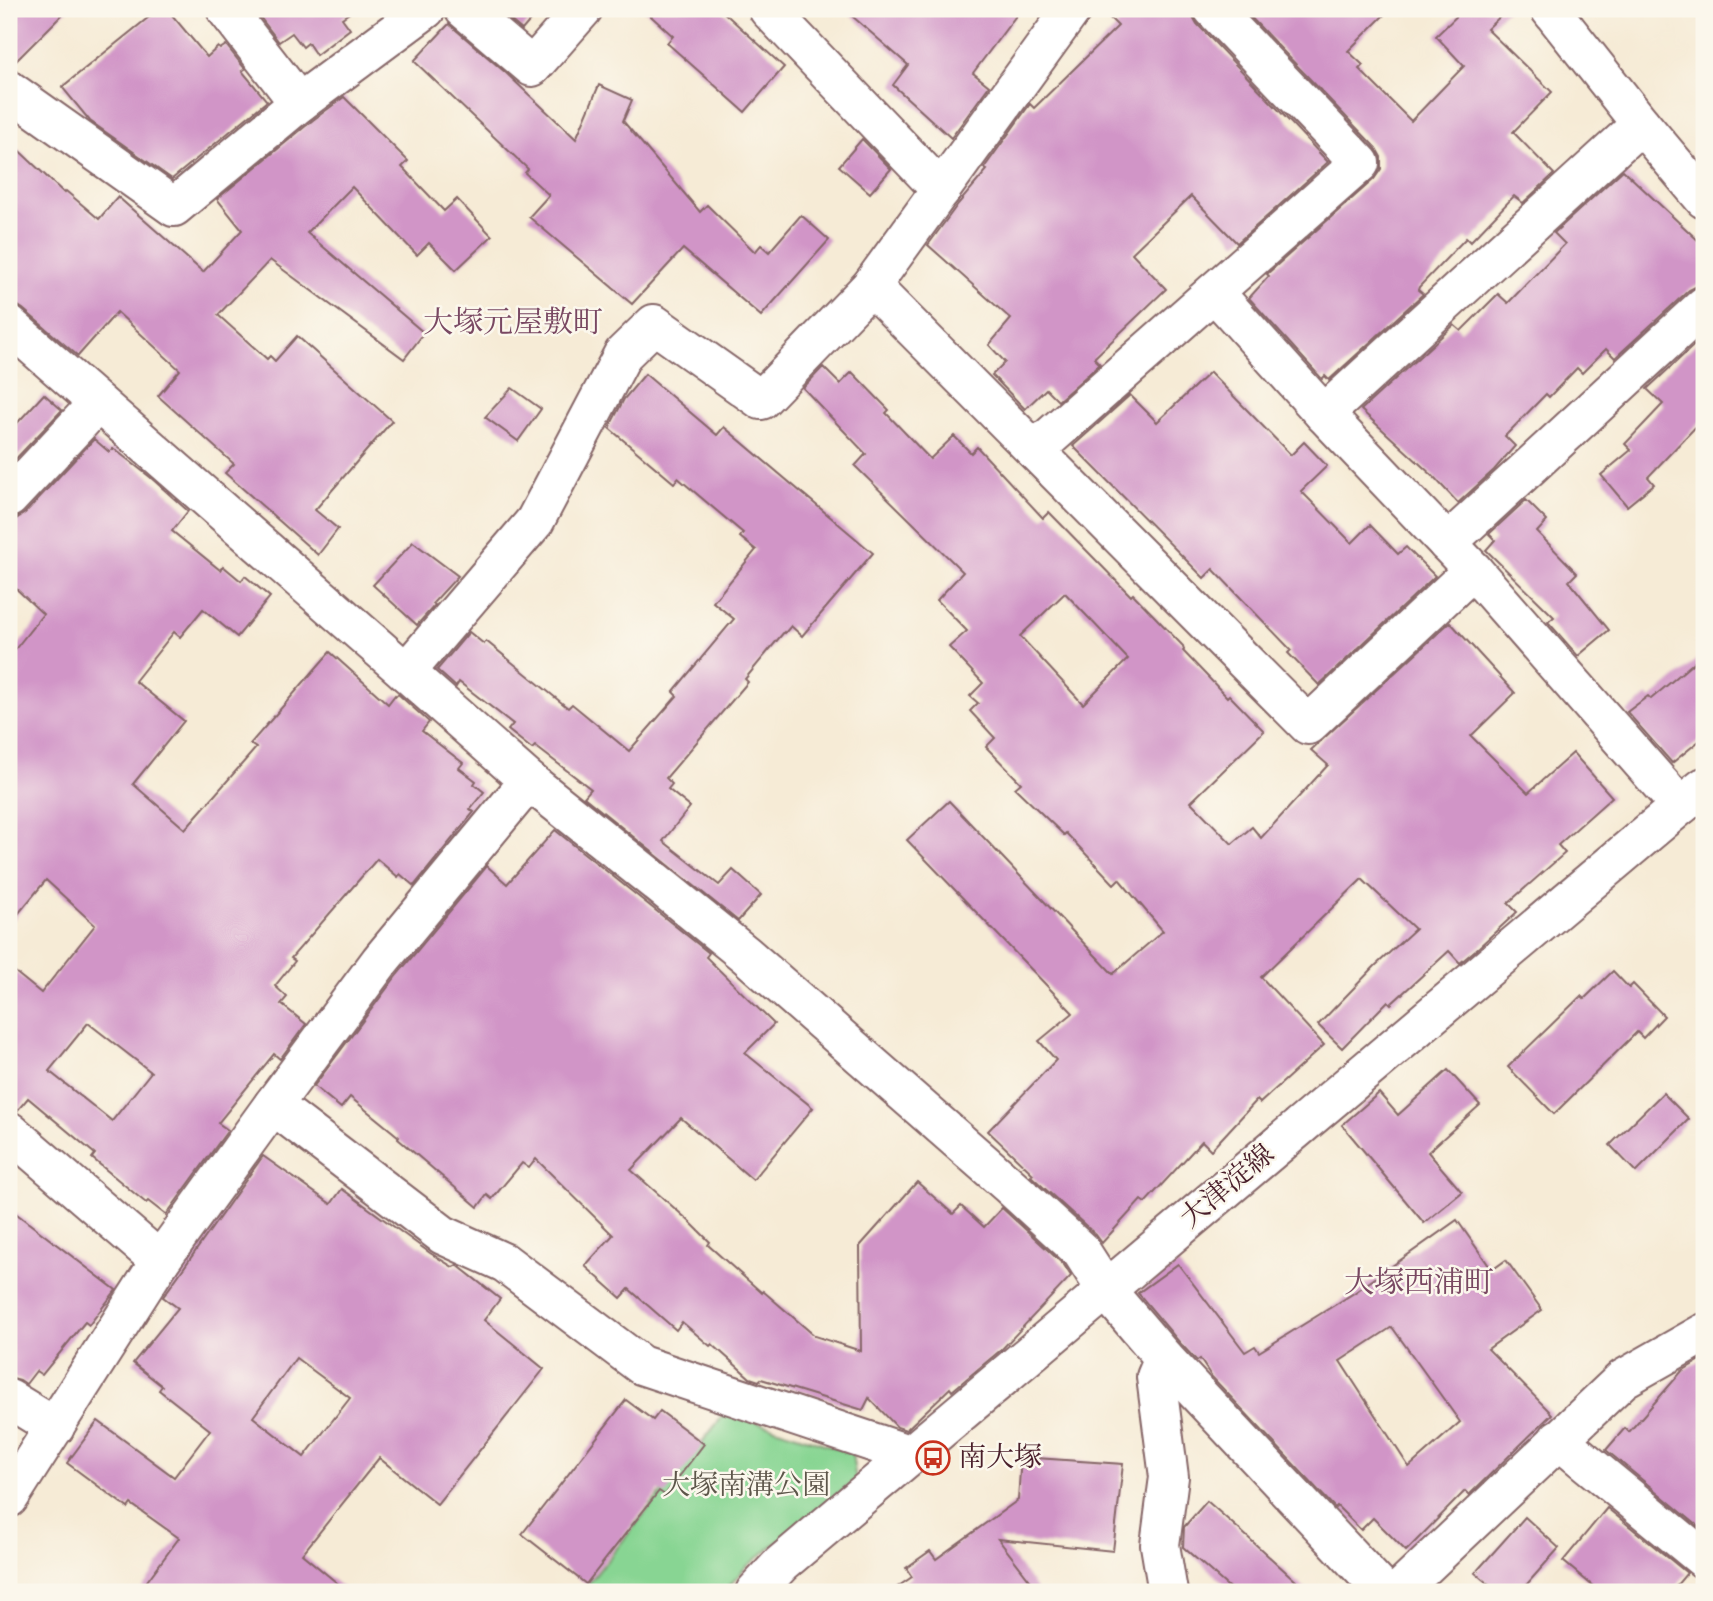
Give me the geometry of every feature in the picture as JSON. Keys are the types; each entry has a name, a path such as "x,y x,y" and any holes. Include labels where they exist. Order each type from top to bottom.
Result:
{"street":[{"path":"226,9 299,103"},
{"path":"9,90 174,207 299,103 426,9"},
{"path":"464,9 532,67 583,9"},
{"path":"768,9 941,190"},
{"path":"406,672 535,521 623,354 654,324 761,400 871,286 1072,9"},
{"path":"1035,450 1360,163 1213,9"},
{"path":"1550,9 1704,199"},
{"path":"1324,414 1641,124"},
{"path":"871,286 1308,725 1460,556 1704,306"},
{"path":"1214,292 1324,414 1692,796"},
{"path":"9,325 529,781 746,956 1081,1251 1106,1290 1164,1358 1384,1592"},
{"path":"9,498 98,403"},
{"path":"9,1498 160,1261 380,961 529,781"},
{"name":"大津淀線","path":"755,1592 781,1564 1692,796"},
{"path":"274,1105 443,1236 505,1263 641,1365 911,1455"},
{"path":"9,1131 160,1261"},
{"path":"1398,1592 1623,1379 1704,1333"},
{"path":"1164,1358 1156,1377 1169,1477 1160,1545 1168,1592"},
{"path":"9,1399 54,1427"},
{"path":"1558,1439 1704,1559"}],"green space":[{"name":"大塚南溝公園","path":"726,1412 852,1453 856,1480 745,1568 724,1592 588,1592 584,1589"}],"building":[{"path":"9,9 68,9 9,68"},
{"path":"159,9 167,9 207,57 218,47 220,49 226,45 245,69 242,71 267,101 172,179 90,121 62,87"},
{"path":"270,9 355,9 342,18 350,29 316,55 308,43 303,47 292,33 279,42 260,17"},
{"path":"497,9 540,9 522,30"},
{"path":"643,9 720,9 784,67 745,112 667,43 673,36"},
{"path":"844,9 1021,9 973,73 989,86 951,138 893,85 908,65"},
{"path":"1101,9 1192,9 1197,24 1328,162 1237,243 1191,196 1132,253 1166,289 1094,358 1100,364 1058,401 1046,389 1025,409 992,375 1005,362 989,345 1011,319 928,245 987,170 984,168 1030,104 1034,108 1118,26"},
{"path":"1243,9 1390,9 1348,51 1363,65 1359,69 1411,121 1464,66 1436,36 1464,9 1508,9 1487,29 1552,92 1513,132 1554,174 1523,203 1514,196 1470,242 1466,238 1419,287 1418,290 1423,294 1329,380 1325,376 1322,379 1249,298 1269,276 1267,274 1374,179 1381,169 1381,157 1376,148"},
{"path":"449,24 576,139 599,85 632,100 623,121 700,212 707,205 755,252 761,245 769,252 801,215 829,240 761,316 683,249 632,304 529,217 549,195 525,173 528,169 414,61"},
{"path":"344,97 408,161 402,167 444,211 457,199 492,236 456,270 429,243 417,255 352,187 307,233 424,333 404,359 270,260 218,315 267,359 270,356 275,361 297,336 392,421 315,510 338,529 318,555 225,473 234,464 158,396 180,370 117,312 78,356 9,300 9,141 64,193 66,191 99,219 118,197 203,272 242,230 217,199"},
{"path":"862,139 891,169 870,193 839,166"},
{"path":"1623,170 1704,246 1704,285 1689,290 1615,358 1606,349 1582,373 1577,368 1549,397 1546,394 1505,436 1515,446 1494,470 1458,503 1433,476 1361,410 1454,325 1461,331 1498,294 1508,303 1565,244 1554,233"},
{"path":"1704,336 1704,418 1648,477 1654,484 1627,506 1601,475 1631,450 1625,444 1663,404 1647,389"},
{"path":"823,367 840,384 852,372 889,410 886,413 930,459 954,436 971,453 977,447 1043,518 1049,512 1131,596 1133,594 1183,646 1183,651 1264,731 1191,802 1232,844 1252,827 1261,838 1328,765 1311,750 1450,622 1515,693 1471,736 1528,793 1573,753 1612,797 1558,845 1565,853 1508,903 1517,912 1460,963 1449,951 1391,1004 1388,1001 1342,1048 1318,1025 1415,929 1362,879 1261,977 1324,1045 1260,1103 1257,1100 1211,1150 1202,1141 1145,1203 1141,1200 1102,1243 988,1131 1056,1060 1039,1041 1073,1013 907,840 949,801 1113,974 1163,931 1119,879 1114,884 1066,833 1064,835 1015,788 1021,783 986,747 995,738 970,711 978,703 970,696 983,683 949,647 967,631 937,600 963,572 855,466 866,454 803,388","holes":["1065,593 1128,659 1083,704 1020,636"]},
{"path":"1210,372 1291,455 1304,442 1327,466 1301,491 1352,543 1370,525 1398,554 1406,547 1435,576 1319,685 1288,653 1291,650 1213,569 1204,578 1073,446 1130,395 1157,422"},
{"path":"645,374 717,435 724,427 873,553 802,636 791,626 784,632 745,679 748,682 666,778 672,784 668,789 690,807 663,841 719,885 733,870 761,895 738,921 584,797 591,789 535,746 532,749 508,730 513,724 459,682 456,687 437,670 469,632 484,644 486,641 568,708 572,704 629,751 677,696 673,692 734,619 713,602 756,550 740,537 743,533 678,478 674,483 609,428 624,399"},
{"path":"512,388 541,409 518,441 485,417"},
{"path":"44,394 62,410 9,466 9,432"},
{"path":"94,439 109,452 113,448 188,511 172,531 220,570 223,566 241,581 245,576 270,597 237,637 203,609 180,637 174,632 135,681 184,721 133,784 185,829 256,748 250,744 330,652 388,704 398,694 429,722 422,731 463,763 459,768 476,781 474,784 484,792 470,809 474,812 414,886 400,874 398,877 377,859 291,958 295,961 275,986 287,997 281,1004 306,1024 280,1059 274,1054 218,1123 228,1130 166,1215 148,1201 146,1203 92,1158 95,1154 28,1098 17,1111 9,1110 9,967 41,993 95,925 46,880 9,925 9,657 43,614 9,582 9,519 16,519 25,513","holes":["88,1023 151,1072 112,1121 49,1071"]},
{"path":"1526,500 1547,521 1537,532 1577,573 1569,581 1609,630 1578,656 1548,622 1554,617 1486,550 1495,540 1489,534"},
{"path":"413,542 458,576 417,625 373,585"},
{"path":"1704,654 1704,737 1672,763 1627,712 1648,696 1651,699"},
{"path":"555,830 709,953 706,957 774,1024 745,1053 813,1108 753,1180 681,1118 631,1170 689,1221 710,1242 708,1245 762,1293 763,1291 815,1336 861,1351 860,1246 917,1182 953,1214 961,1206 984,1227 1002,1208 1064,1265 1071,1276 1002,1349 952,1391 950,1388 906,1430 897,1427 869,1398 863,1410 750,1378 682,1322 676,1330 629,1289 621,1298 585,1266 613,1235 536,1159 529,1168 522,1163 492,1199 487,1195 478,1207 350,1097 341,1108 314,1086 397,975 487,866 507,884"},
{"path":"1613,971 1629,988 1633,984 1664,1016 1643,1038 1637,1032 1554,1114 1508,1067 1581,996 1584,999"},
{"path":"1448,1070 1480,1105 1428,1152 1462,1192 1424,1223 1342,1125 1379,1093 1398,1115"},
{"path":"1663,1093 1689,1119 1636,1172 1610,1145"},
{"path":"263,1156 331,1204 342,1189 430,1253 453,1267 457,1265 500,1299 484,1320 544,1369 437,1504 379,1458 302,1554 348,1592 139,1592 179,1538 131,1504 128,1508 67,1463 98,1421 174,1477 210,1430 159,1390 162,1386 133,1363 178,1308 163,1297","holes":["296,1358 350,1398 304,1457 253,1417"]},
{"path":"9,1208 116,1290 89,1325 85,1322 42,1375 36,1371 26,1384 9,1377"},
{"path":"1457,1220 1492,1270 1506,1260 1542,1310 1488,1349 1552,1414 1469,1495 1465,1491 1406,1551 1373,1518 1361,1530 1337,1506 1335,1508 1211,1376 1200,1359 1197,1361 1180,1343 1138,1293 1178,1264 1245,1352 1255,1346 1259,1352 1354,1293","holes":["1392,1327 1460,1422 1409,1467 1340,1361"]},
{"path":"1704,1358 1704,1531 1606,1450 1625,1428 1629,1432 1682,1371"},
{"path":"626,1400 653,1420 660,1411 704,1444 665,1495 659,1491 586,1584 522,1534"},
{"path":"1021,1457 1123,1464 1113,1551 998,1539 1039,1592 890,1592 912,1577 906,1568 930,1551 936,1559 1018,1500"},
{"path":"1207,1501 1308,1592 1234,1592 1183,1547 1184,1527"},
{"path":"1607,1508 1687,1573 1671,1592 1600,1592 1563,1561"},
{"path":"1525,1517 1559,1548 1520,1592 1498,1592 1475,1573"}],"place":[{"name":"南大塚","path":"933,1458"}],"district":[{"name":"大塚元屋敷町","path":"513,324"},
{"name":"大塚西浦町","path":"1419,1284"}]}
